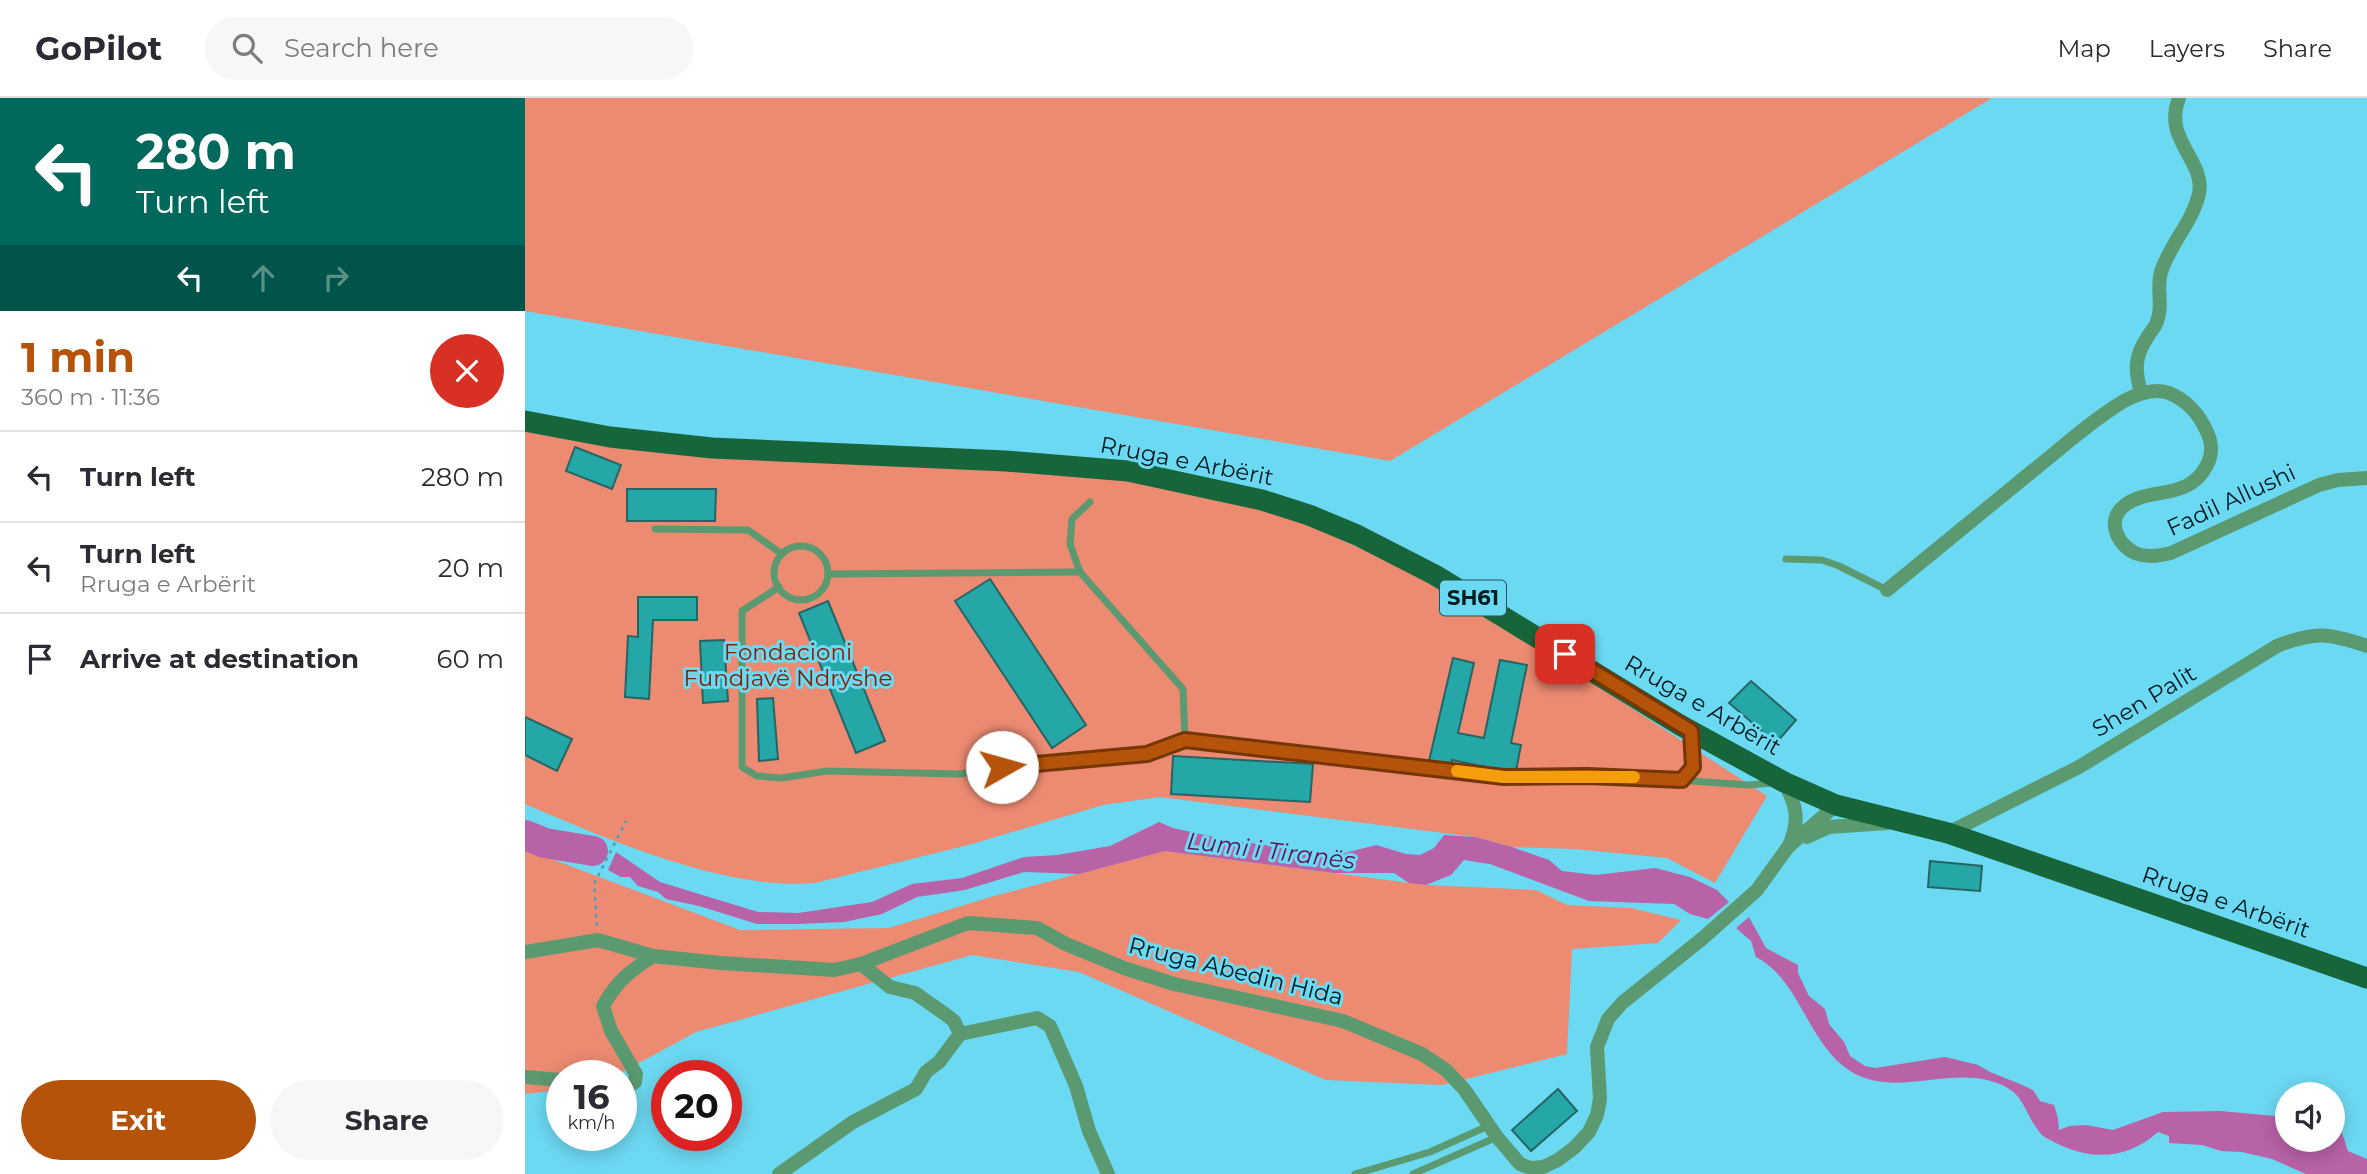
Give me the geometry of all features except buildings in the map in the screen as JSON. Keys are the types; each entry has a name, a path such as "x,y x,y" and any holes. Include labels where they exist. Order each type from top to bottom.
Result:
{"main road":[{"name":"Rruga e Arbërit","path":"525,421 610,437 712,448 1006,461 1128,471 1262,500 1309,515 1435,575 1691,731 1784,782 1836,805 1948,833 2367,978"}],"street":[{"path":"1887,590 2075,437 2124,401 2141,393 2135,373 2137,355 2156,324 2161,304 2158,286 2162,269 2192,216 2200,191 2196,169 2185,152 2177,131 2175,120 2179,98"},
{"name":"Fadil Allushi","path":"2141,393 2167,392 2179,398 2195,411 2204,424 2211,447 2210,460 2195,480 2182,489 2133,500 2123,506 2116,515 2115,533 2124,545 2134,552 2157,556 2171,553 2319,485 2338,480 2367,478"},
{"name":"Shen Palit","path":"1948,833 2079,767 2277,646 2301,636 2321,634 2367,646"},
{"path":"1784,782 1796,805 1795,828 1788,848"},
{"path":"1520,1169 1543,1167 1558,1160 1589,1132 1597,1115 1600,1099 1597,1047 1608,1018 1622,1003 1703,938 1757,890 1788,848 1836,805"},
{"path":"1788,848 1829,827 1905,822"},
{"name":"Rruga Abedin Hida","path":"525,952 598,940 653,956 806,970 834,970 861,964 968,923 1037,928 1066,944 1123,968 1174,984 1343,1021 1423,1054 1446,1070 1464,1089 1520,1169"},
{"path":"628,1060 611,1031 603,1006 611,991 627,972 653,956"},
{"path":"861,964 890,987 915,993 945,1014 954,1021 960,1034"},
{"path":"779,1174 853,1122 916,1089 926,1072 939,1062 960,1034 1037,1018 1051,1026 1076,1086 1089,1131 1108,1174"},
{"path":"525,1077 546,1079"}],"lane":[{"path":"1090,502 1072,519 1070,544 1080,572 1183,689 1185,740"},
{"path":"656,529 748,530 782,554"},
{"path":"808,546 823,556 828,574 823,590 809,599 792,598 779,587 774,571 782,554 789,548 808,546"},
{"path":"1786,559 1822,560 1887,590"},
{"path":"828,574 1080,572"},
{"path":"779,587 742,611 742,767 757,776 782,778 827,771 960,774 1024,764 1147,754 1185,740 1504,777 1588,776 1748,785 1784,782"},
{"path":"1682,780 1693,767 1691,731"},
{"path":"1355,1174 1492,1132"},
{"path":"1413,1174 1492,1132"}],"path":[{"path":"598,940 594,884 626,821"}],"green space":[{"path":"525,98 1992,98 1390,461 525,311"},
{"name":"Fondacioni Fundjavë Ndryshe","path":"525,418 670,439 1129,475 1279,511 1416,574 1522,637 1767,796 1715,883 1667,858 1575,849 1512,847 1475,837 1160,797 1103,805 972,844 815,883 743,879 667,860 525,804"},
{"path":"525,849 740,930 889,928 994,896 1165,851 1426,885 1536,890 1567,905 1631,908 1681,920 1658,943 1572,949 1567,1054 1442,1085 1326,1080 1079,972 972,955 696,1032 637,1064 637,1060 546,1060 546,1092 525,1094"}],"water":[{"path":"1159,822 1173,828 1223,839 1337,855 1376,845 1406,854 1420,855 1434,848 1444,835 1475,837 1549,860 1562,871 1596,875 1655,868 1690,877 1717,890 1729,902 1708,919 1690,914 1674,904 1589,901 1490,864 1464,860 1451,875 1426,885 1409,883 1394,873 1334,873 1165,851 1079,874 1024,872 965,890 917,897 882,914 844,922 757,924 666,899 658,892 638,886 630,877 621,877 608,870 616,852 660,882 758,912 798,913 872,902 912,884 962,878 1024,857 1057,855 1110,846"},
{"path":"1749,917 1766,948 1798,965 1798,973 1809,996 1825,1009 1829,1024 1844,1042 1850,1056 1865,1066 1875,1068 1945,1057 1978,1065 2033,1090 2040,1101 2054,1105 2059,1130 2086,1125 2113,1130 2163,1112 2220,1111 2275,1116 2275,1152 2345,1152 2345,1142 2348,1151 2367,1159 2367,1174 2306,1174 2272,1159 2242,1152 2169,1143 2169,1136 2158,1132 2134,1148 2108,1155 2095,1155 2068,1148 2042,1135 2021,1101 2000,1084 1969,1078 1894,1083 1859,1076 1830,1053 1782,979 1756,957 1751,941 1736,928"}],"waterway":[{"name":"Lumi i Tiranës","path":"525,835 545,843 593,851"}],"slow traffic":[{"path":"1457,771 1504,777 1634,777"}],"route":[{"path":"1002,767 1147,754 1185,740 1504,777 1588,776 1682,780 1693,767 1691,731 1565,654"}]}
